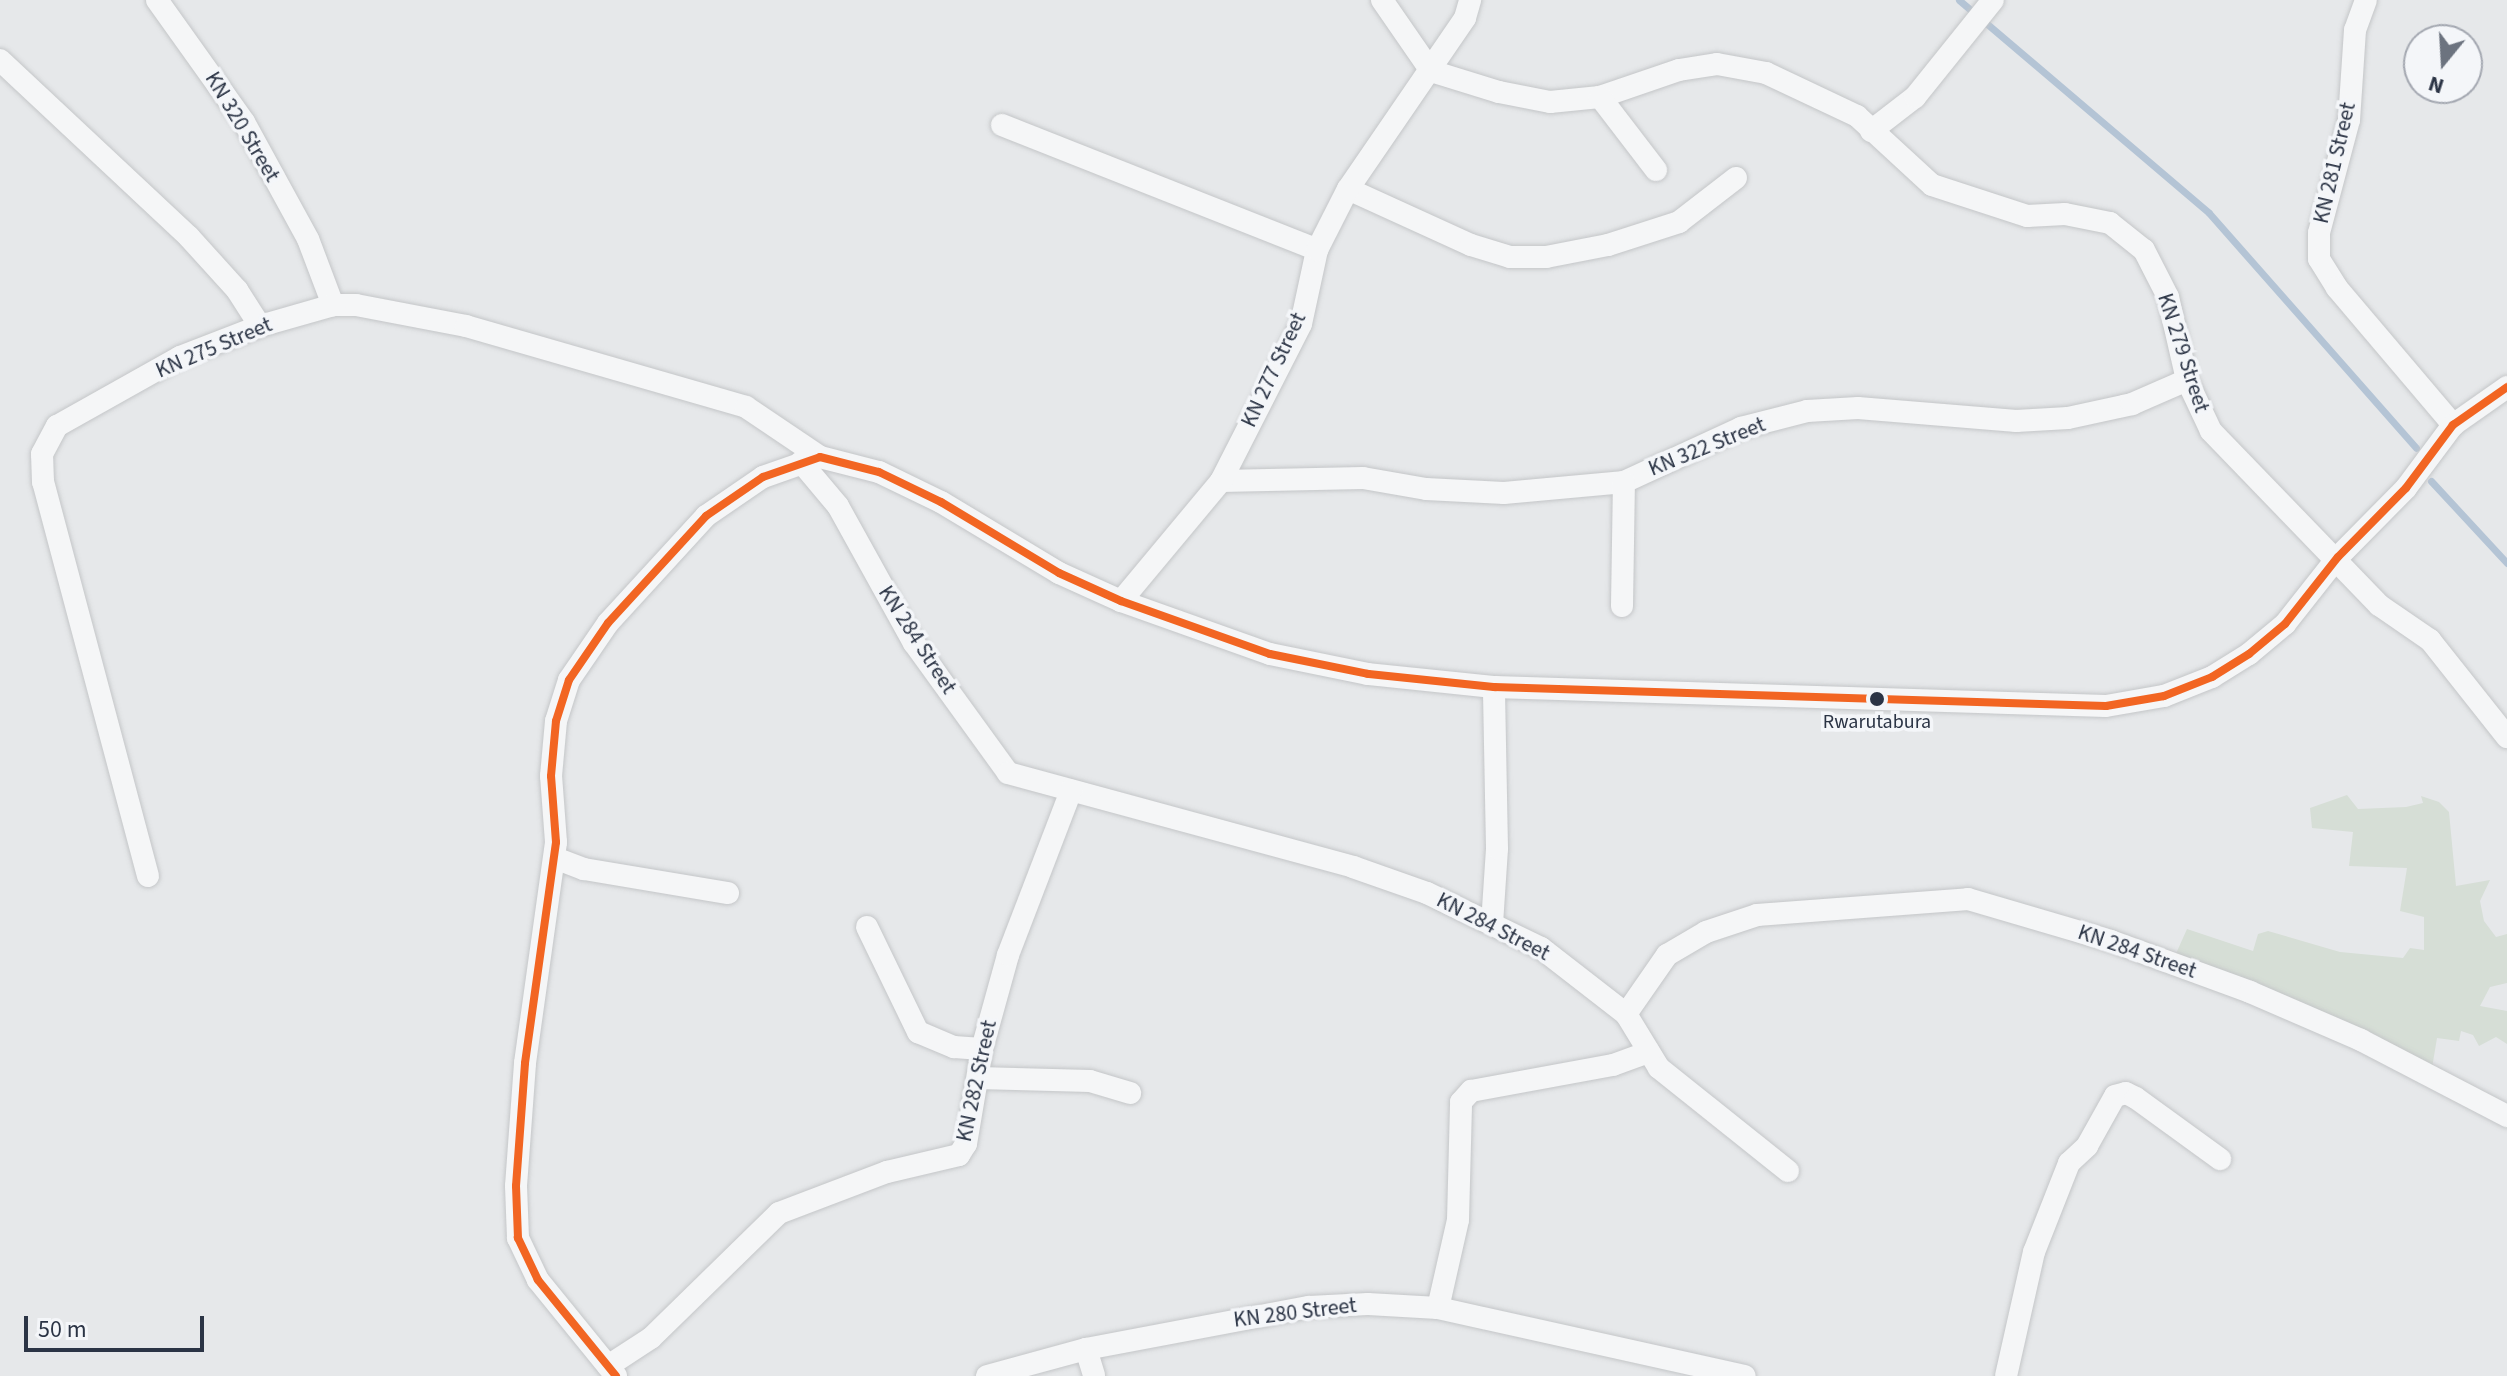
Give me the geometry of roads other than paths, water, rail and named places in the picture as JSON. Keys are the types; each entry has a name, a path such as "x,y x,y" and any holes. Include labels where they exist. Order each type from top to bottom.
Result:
{"street":[{"name":"KN 320 Street","path":"157,0 244,122 308,239 333,305"},
{"path":"1382,0 1431,71"},
{"name":"KN 277 Street","path":"1121,601 1221,481 1301,324 1317,250 1348,189 1431,71 1465,18 1470,0"},
{"path":"1871,131 1915,97 1993,0"},
{"name":"KN 281 Street","path":"2366,0 2355,30 2349,120 2319,233 2319,259 2337,288 2453,425"},
{"path":"0,60 189,237 237,290 260,326"},
{"name":"KN 279 Street","path":"1431,71 1550,102 1600,97 1717,64 1766,73 1857,116 1932,185 1978,203 2027,216 2065,214 2110,223 2144,250 2162,285 2187,380 2211,431 2237,462 2338,557 2379,605 2430,640 2507,737"},
{"path":"1600,97 1656,170"},
{"path":"1002,125 1317,250"},
{"path":"1348,189 1471,245 1510,257 1546,257 1608,245 1679,222 1736,178"},
{"name":"KN 275 Street","path":"148,876 43,482 42,454 57,426 180,357 260,326 333,305 396,309 466,326 746,407 811,459"},
{"name":"KN 322 Street","path":"1221,481 1363,478 1426,489 1504,493 1624,482 1741,428 1807,411 1858,408 2016,421 2068,418 2132,404 2187,380"},
{"path":"612,1371 538,1280 518,1238 516,1186 525,1063 555,858 551,776 556,721 569,680 608,623 706,516 763,477 811,459 892,478 1059,573 1121,601 1270,654 1426,683 2106,706 2164,696 2212,677 2249,654 2285,624 2338,557 2406,488 2453,425 2507,387"},
{"name":"KN 284 Street","path":"811,459 914,643 1008,773 1287,846 1427,893 1541,948 1626,1014 1667,955 1706,932 1757,915 1968,899 2111,941 2250,992 2361,1040 2507,1116"},
{"path":"1622,606 1624,482"},
{"path":"1492,924 1497,848 1494,687"},
{"name":"KN 282 Street","path":"612,1371 651,1338 779,1213 887,1172 959,1155 966,1144 982,1049 1008,955 1071,791"},
{"path":"555,858 584,869 728,893"},
{"path":"867,927 918,1032 954,1047 982,1049"},
{"path":"1626,1014 1659,1068 1788,1171"},
{"path":"1438,1308 1458,1220 1461,1102 1471,1091 1613,1065 1649,1052"},
{"path":"978,1078 1090,1081 1130,1093"},
{"path":"2006,1376 2034,1252 2063,1177 2115,1096 2126,1093 2136,1098 2220,1159"},
{"name":"KN 280 Street","path":"987,1376 1086,1349 1309,1307 1438,1308 1745,1376"},
{"path":"1086,1349 1094,1376"}],"waterway":[{"path":"1959,0 2209,213 2416,448"},
{"path":"2431,481 2507,563"}],"place":[{"name":"Rwarutabura","path":"1877,699"}]}
